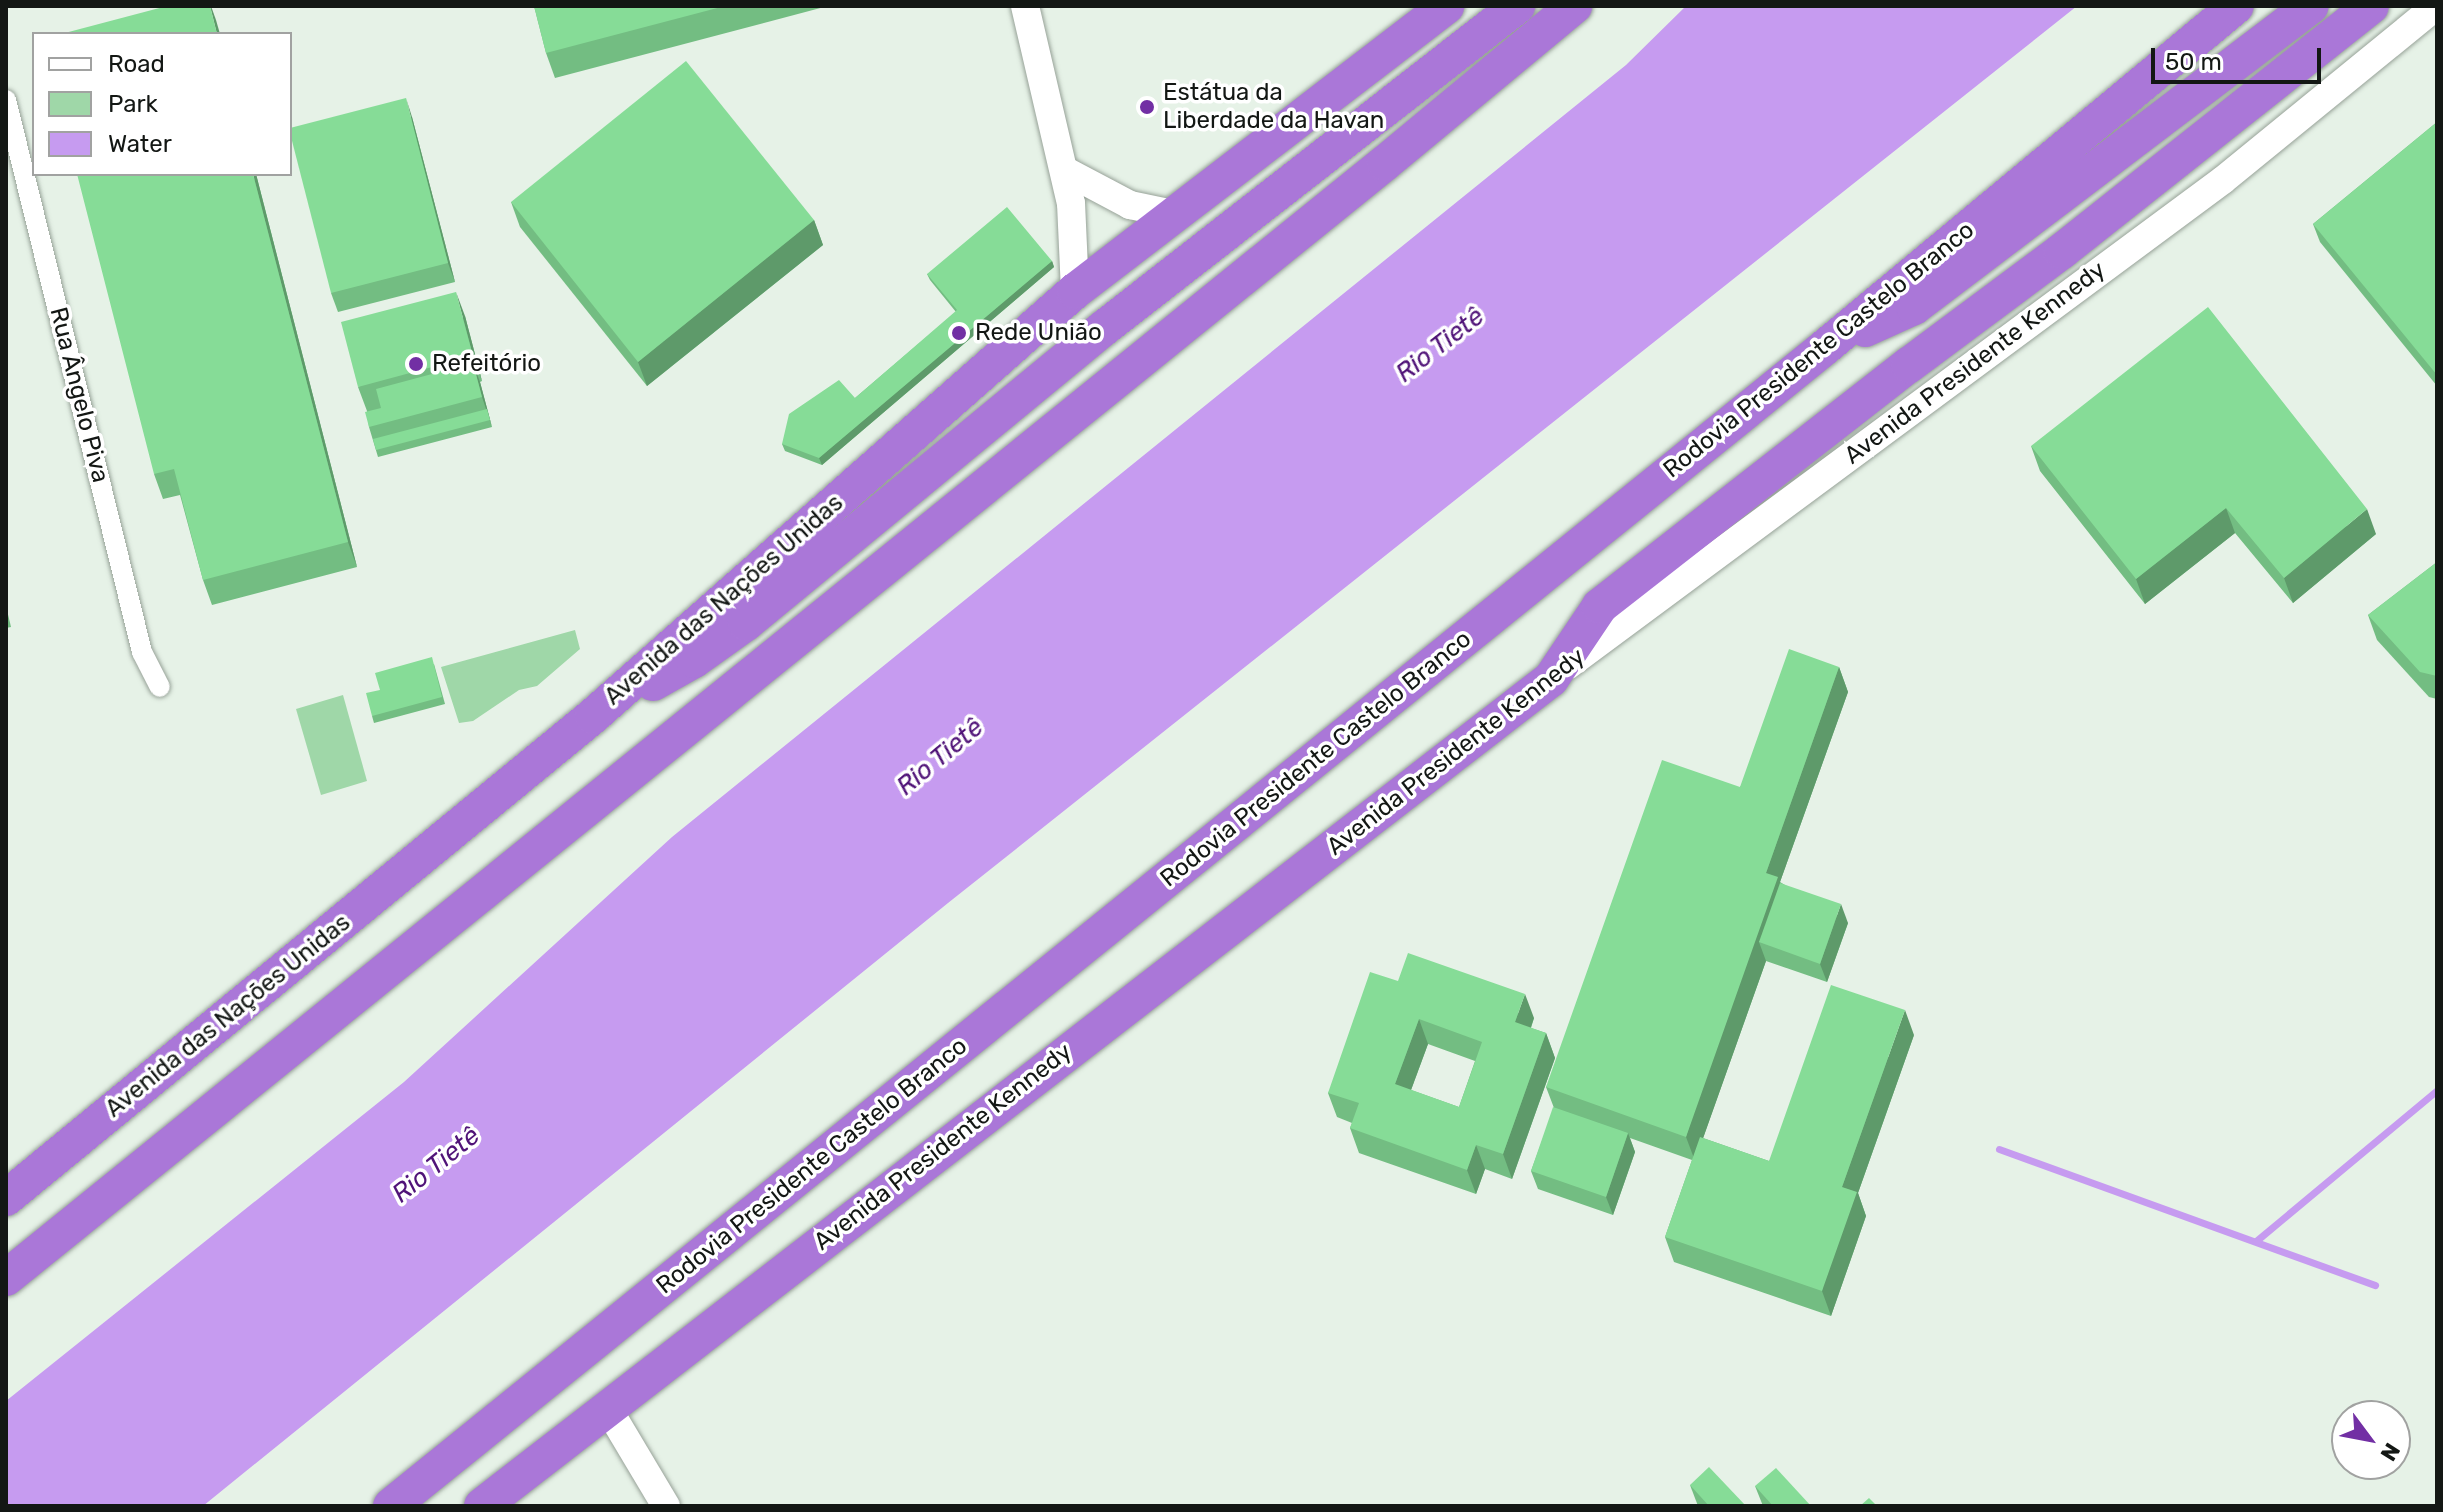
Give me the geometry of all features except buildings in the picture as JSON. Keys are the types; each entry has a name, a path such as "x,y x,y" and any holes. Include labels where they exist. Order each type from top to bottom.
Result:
{"highway":[{"name":"Avenida das Nações Unidas","path":"6,1198 593,716 1075,291 1446,6"},
{"path":"593,716 694,660 746,623 1104,328 1517,6"},
{"path":"6,1278 1385,163 1574,6"},
{"name":"Rodovia Presidente Castelo Branco","path":"391,1506 1824,348 2236,6"},
{"path":"1824,348 1914,307 2311,6"},
{"path":"1551,679 1600,606 1909,365 2062,251 2371,6"},
{"name":"Avenida Presidente Kennedy","path":"482,1506 1551,679"}],"main road":[{"path":"1025,6 1071,203 1075,291"},
{"name":"Avenida Presidente Kennedy","path":"1551,679 1715,553 1918,408 2223,180 2436,6"},
{"path":"1064,170 1130,205 1173,214"},
{"path":"607,1407 666,1506"}],"street":[{"name":"Rua Ângelo Piva","path":"6,100 142,652 160,687"}],"green space":[{"path":"575,630 580,649 537,686 519,690 473,721 459,723 441,667"},
{"path":"343,695 367,781 321,795 296,709"}],"water":[{"name":"Rio Tietê","path":"1686,6 2077,6 948,903 203,1506 6,1506 6,1401 404,1082 672,837 1626,65"}],"waterway":[{"path":"2256,1241 2437,1090"},
{"path":"1999,1149 2375,1285"}],"place":[{"name":"Estátua da Liberdade da Havan","path":"1147,107"},
{"name":"Rede União","path":"959,333"},
{"name":"Refeitório","path":"416,364"}]}
